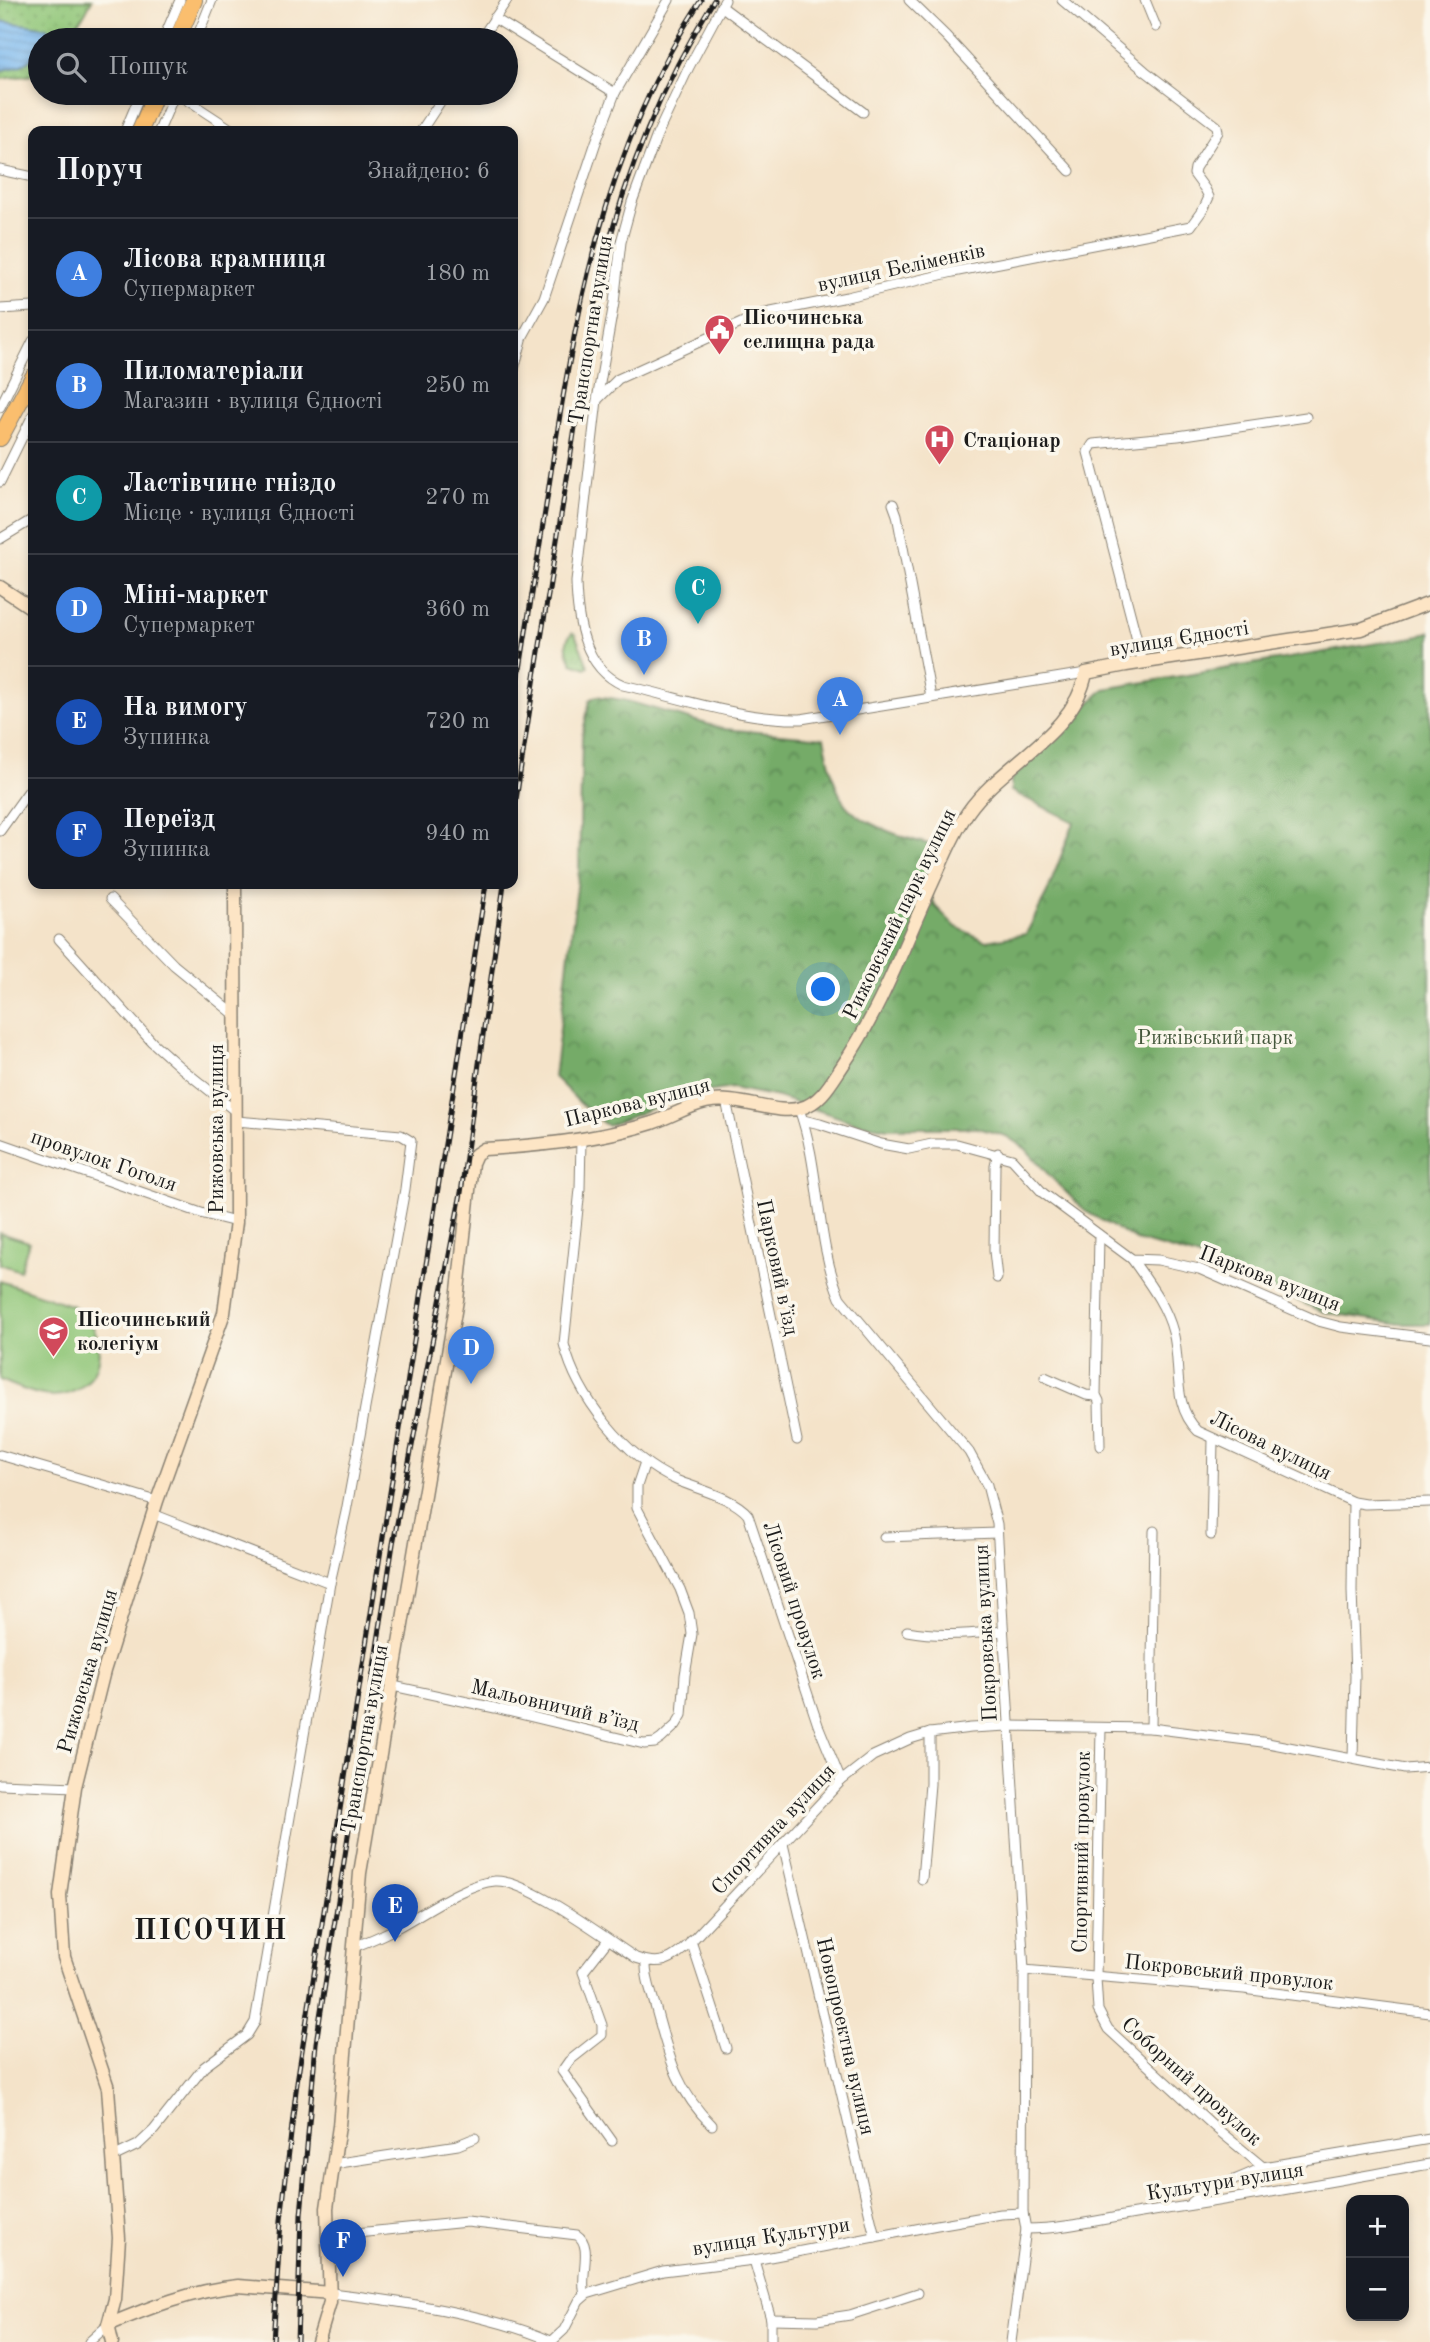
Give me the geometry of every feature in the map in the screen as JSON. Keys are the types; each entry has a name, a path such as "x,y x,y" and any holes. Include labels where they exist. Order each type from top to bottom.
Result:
{"highway":[{"path":"182,28 194,0"},
{"path":"142,126 151,105"},
{"path":"0,439 28,386"}],"street":[{"path":"168,28 180,0"},
{"path":"201,28 212,0"},
{"path":"488,28 507,0"},
{"name":"Транспортна вулиця","path":"518,354 523,336 544,298 615,93 669,0"},
{"path":"909,0 946,36 1070,171"},
{"name":"вулиця Беліменків","path":"597,400 618,379 761,314 953,272 1191,226 1205,208 1209,197 1194,174 1195,168 1218,132 1216,124 1145,71 1062,0"},
{"path":"1145,0 1156,27"},
{"path":"723,3 863,111"},
{"name":"Транспортна вулиця","path":"610,678 599,668 584,637 576,600 576,582 597,400 621,242 632,202 657,135 723,3"},
{"path":"494,18 510,28"},
{"path":"518,33 615,93"},
{"path":"127,126 136,105"},
{"path":"161,126 170,105"},
{"path":"194,105 226,126"},
{"path":"424,126 438,105"},
{"path":"0,170 28,176"},
{"path":"0,309 28,307"},
{"path":"518,332 523,336"},
{"path":"0,407 28,351"},
{"path":"1143,663 1088,452 1090,447 1093,444 1178,436 1306,417"},
{"path":"0,482 28,425"},
{"path":"893,504 931,697"},
{"path":"0,539 28,522"},
{"path":"0,587 28,606"},
{"name":"вулиця Єдності","path":"610,678 624,685 744,714 781,720 801,719 1361,629 1430,603"},
{"name":"Рижовський парк вулиця","path":"801,1115 822,1094 869,1026 947,850 969,811 992,783 1032,749 1069,710 1083,689 1086,673"},
{"path":"0,831 28,792"},
{"name":"Рижовська вулиця","path":"112,2342 108,2325 115,2299 119,2238 108,2088 64,1957 60,1895 75,1787 104,1671 157,1501 224,1313 236,1222 235,889"},
{"name":"Рижовська вулиця","path":"110,899 173,965 234,1014"},
{"path":"59,939 152,1042 235,1116 401,1135 411,1141 405,1189 330,1583 255,2022 247,2035 204,2067 154,2130 138,2145 115,2156"},
{"name":"Парковий в’їзд","path":"726,1100 797,1440"},
{"name":"Паркова вулиця","path":"484,1149 581,1139 652,1122 706,1102 737,1100 801,1115 881,1144 909,1149 932,1144 957,1144 998,1153 1012,1158 1043,1193 1132,1259 1199,1269 1318,1321 1341,1327 1430,1338"},
{"name":"Покровська вулиця","path":"801,1115 829,1273 839,1298 969,1452 987,1485 997,1533 1024,1970 1023,2213 1026,2229 1012,2342"},
{"name":"Лісовий провулок","path":"581,1139 580,1189 564,1344 573,1371 594,1408 645,1462 669,1477 738,1506 748,1515 818,1725 841,1781"},
{"name":"провулок Гоголя","path":"0,1143 204,1214 236,1222"},
{"name":"Транспортна вулиця","path":"318,2342 329,2311 331,2294 327,2208 339,2126 359,1872 393,1686 457,1300 472,1163 484,1149"},
{"path":"997,1279 994,1251 995,1165 998,1153"},
{"path":"1099,1235 1096,1396 1099,1401 1100,1446"},
{"name":"Лісова вулиця","path":"1132,1259 1151,1286 1172,1330 1183,1411 1198,1431 1353,1502 1430,1502"},
{"path":"1045,1377 1086,1395 1096,1396"},
{"path":"1211,1535 1213,1440"},
{"path":"0,1455 157,1501"},
{"name":"Мальовничий в’їзд","path":"393,1686 644,1744 655,1743 669,1731 682,1715 685,1706 685,1675 692,1634 691,1622 680,1589 637,1508 637,1486 645,1462"},
{"path":"1353,1502 1353,1758"},
{"path":"153,1514 330,1583"},
{"path":"1150,1728 1154,1531"},
{"path":"884,1537 997,1533"},
{"path":"907,1631 937,1635 1003,1631"},
{"name":"Спортивна вулиця","path":"646,1962 665,1961 677,1955 856,1768 891,1746 930,1733 1009,1726 1150,1728 1262,1742 1405,1769 1430,1767"},
{"name":"Спортивний провулок","path":"1096,1978 1101,1728"},
{"path":"922,1879 930,1784 930,1733"},
{"path":"0,1784 75,1787"},
{"name":"Новопроектна вулиця","path":"783,1844 875,2238"},
{"path":"354,1947 469,1889 496,1881 511,1882 531,1890 646,1962 647,1978 671,2063 694,2107 712,2125"},
{"path":"608,1940 583,1972 602,2025 602,2035 564,2066 562,2071 612,2141"},
{"path":"691,1941 726,2048"},
{"name":"Покровський провулок","path":"1024,1970 1244,1989 1430,2013"},
{"name":"Соборний провулок","path":"1096,1978 1098,2010 1108,2029 1217,2129 1263,2167"},
{"path":"333,2164 458,2145 475,2138"},
{"name":"Культури вулиця","path":"1188,2206 1203,2193 1242,2179 1263,2167 1430,2139"},
{"name":"Культури вулиця","path":"1026,2229 1052,2229 1430,2164"},
{"name":"вулиця Культури","path":"586,2294 663,2271 754,2260 1001,2214 1023,2213"},
{"path":"89,2342 108,2325 195,2294 238,2286 382,2299 465,2316 519,2330 551,2342 564,2330 579,2301 586,2294 582,2283 585,2245 577,2235 467,2222 327,2236"},
{"path":"754,2260 771,2319 771,2342"},
{"path":"771,2319 817,2320 850,2315 918,2293"}],"green space":[{"path":"0,0 92,0 73,28 28,28 28,76 0,79"},
{"name":"Рижівський парк","path":"1430,631 1430,1324 1400,1324 1324,1312 1194,1256 1136,1240 1085,1211 1026,1149 1006,1136 978,1128 888,1128 856,1123 778,1097 732,1088 683,1096 608,1126 587,1110 554,1077 579,870 582,736 590,700 596,696 624,700 724,729 824,738 833,778 849,809 869,823 929,844 926,878 935,906 956,927 986,941 1026,934 1047,893 1074,822 1011,791 1011,779 1104,689 1420,636"},
{"path":"572,633 575,634 588,666 586,668 572,663 570,659 567,643"},
{"path":"0,1233 29,1242 20,1271 0,1264"},
{"name":"Пісочинський колегіум","path":"0,1281 73,1306 86,1317 95,1330 99,1345 93,1374 84,1385 70,1393 46,1396 0,1380"}],"water":[{"path":"0,21 47,28 28,28 28,61 0,70"}],"railway":[{"path":"518,682 568,368 597,241 616,178 639,117 667,58 701,0"},
{"path":"518,788 588,340 605,259 615,220 642,144 675,70 714,0"},
{"path":"273,2342 281,2220 297,2082 485,889"},
{"path":"297,2342 301,2215 316,2043 393,1544 461,1193 503,889"}],"place":[{"name":"Пісочинська селищна рада","path":"720,356"},
{"name":"Стаціонар","path":"940,467"},
{"name":"Ластівчине гніздо","path":"698,624"},
{"name":"Пиломатеріали","path":"644,675"},
{"name":"Лісова крамниця","path":"840,735"},
{"name":"Пісочинський колегіум","path":"54,1358"},
{"name":"Міні-маркет","path":"471,1384"},
{"name":"На вимогу","path":"395,1942"},
{"name":"Переїзд","path":"343,2277"}],"district":[{"name":"ПІСОЧИН","path":"211,1929"}]}
